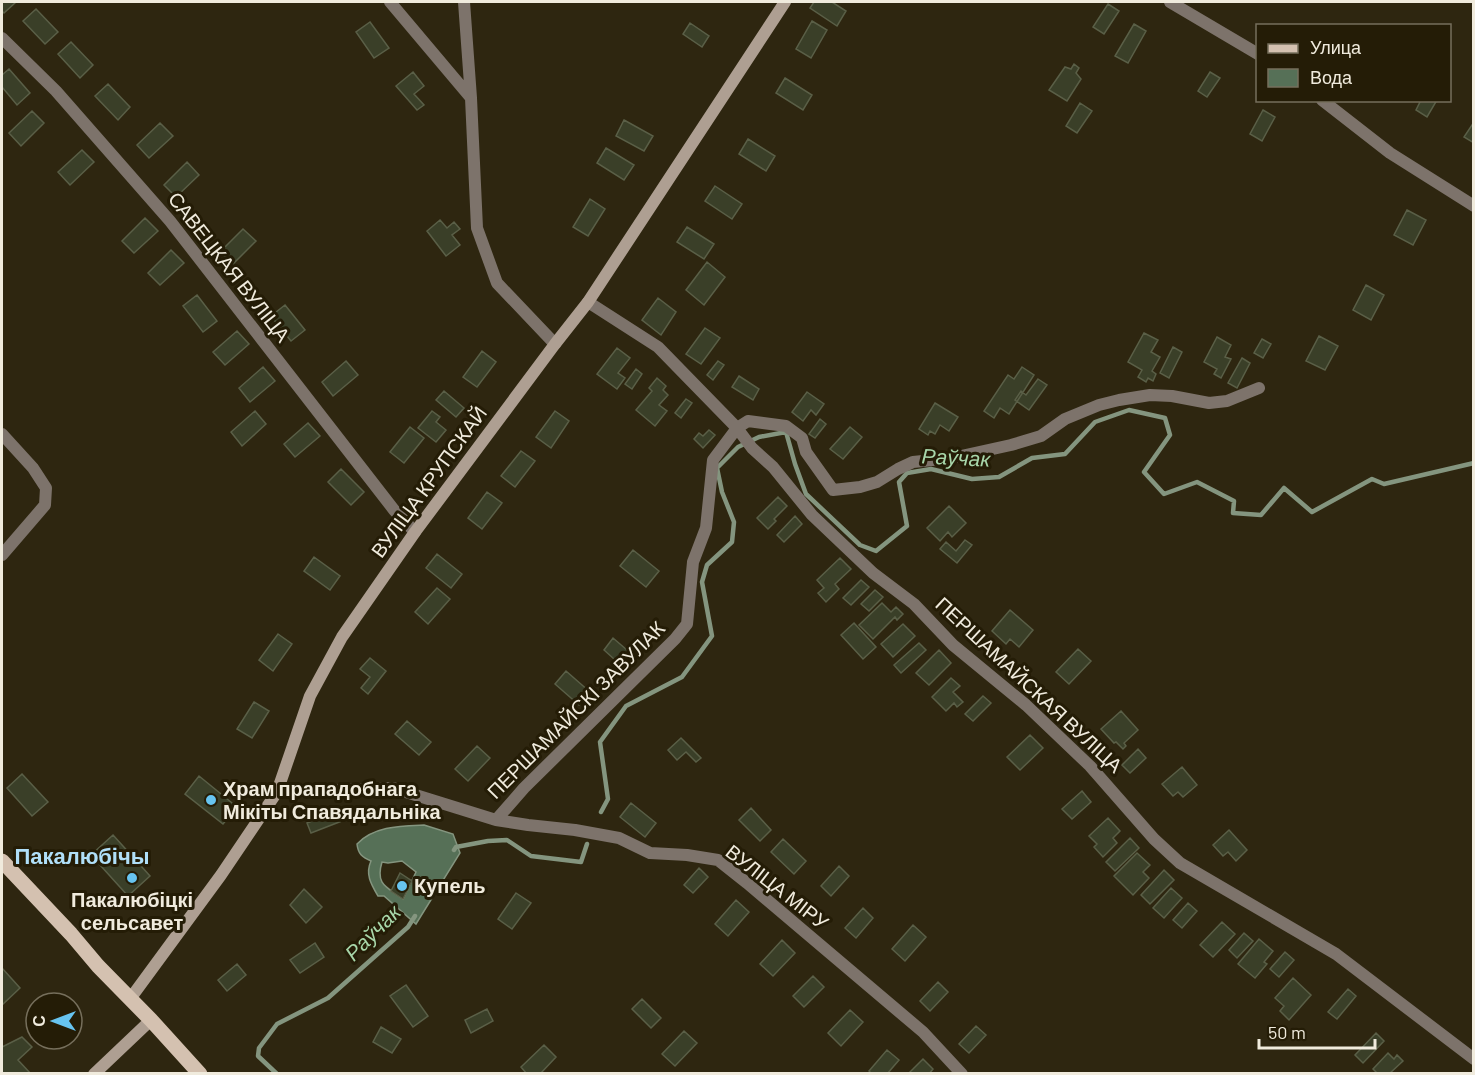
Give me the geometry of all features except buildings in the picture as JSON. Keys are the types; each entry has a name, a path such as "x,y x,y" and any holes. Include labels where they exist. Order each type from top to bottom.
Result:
{"main road":[{"path":"2,861 200,1074"}],"street":[{"path":"390,2 471,98"},
{"path":"464,2 477,228 497,283 555,344"},
{"name":"ВУЛІЦА КРУПСКАЙ","path":"130,999 221,875 277,792 310,696 342,637 415,532 588,302 785,2"},
{"path":"1170,2 1256,53"},
{"name":"САВЕЦКАЯ ВУЛІЦА","path":"2,38 57,92 170,221 387,500 415,532"},
{"path":"1325,102 1390,153 1473,206"},
{"name":"ПЕРШАМАЙСКАЯ ВУЛІЦА","path":"588,302 658,347 740,432 752,448 773,467 812,515 873,573 914,604 953,645 1026,705 1090,766 1154,838 1180,863 1336,954 1473,1059"},
{"path":"740,432 748,421 786,426 802,438 806,452 832,490 848,489 877,482 913,462 952,458 1041,436 1065,419 1099,405 1150,395 1172,396 1209,404 1227,401 1259,388"},
{"name":"ПЕРШАМАЙСКІ ЗАВУЛАК","path":"496,820 524,788 675,639 687,624 693,562 706,528 713,460 740,432"},
{"path":"2,434 33,468 45,488 45,505 2,555"},
{"name":"ВУЛІЦА МІРУ","path":"277,792 393,788 496,820 619,838 650,853 687,855 717,860 922,1032 962,1074"},
{"path":"94,1074 151,1020"}],"water":[{"path":"424,825 453,834 460,853 416,924 384,896 378,896 369,875 371,861 361,855 357,844 380,830","holes":["402,861 416,872 403,899 387,888 380,876 382,862"]}],"waterway":[{"name":"Раўчак","path":"601,812 608,799 600,742 626,706 682,677 712,636 702,582 707,565 732,542 734,522 722,492 717,468 738,447 759,437 786,432 806,494 860,545 876,551 907,526 899,482 907,473 931,469 972,479 999,477 1032,458 1065,454 1095,422 1129,410 1165,418 1170,435 1144,472 1164,494 1197,482 1234,501 1233,513 1261,515 1284,488 1312,512 1372,479 1384,484 1474,463"},
{"name":"Раўчак","path":"454,850 456,847 507,840 531,856 581,862 587,844"},
{"name":"Раўчак","path":"277,1074 258,1056 259,1048 277,1024 328,998 408,927 415,916"}],"place":[{"name":"Храм прападобнага Мікіты Спавядальніка","path":"211,800"},
{"name":"Пакалюбіцкі сельсавет","path":"132,878"},
{"name":"Купель","path":"402,886"}],"district":[{"name":"Пакалюбічы","path":"82,856"}]}
